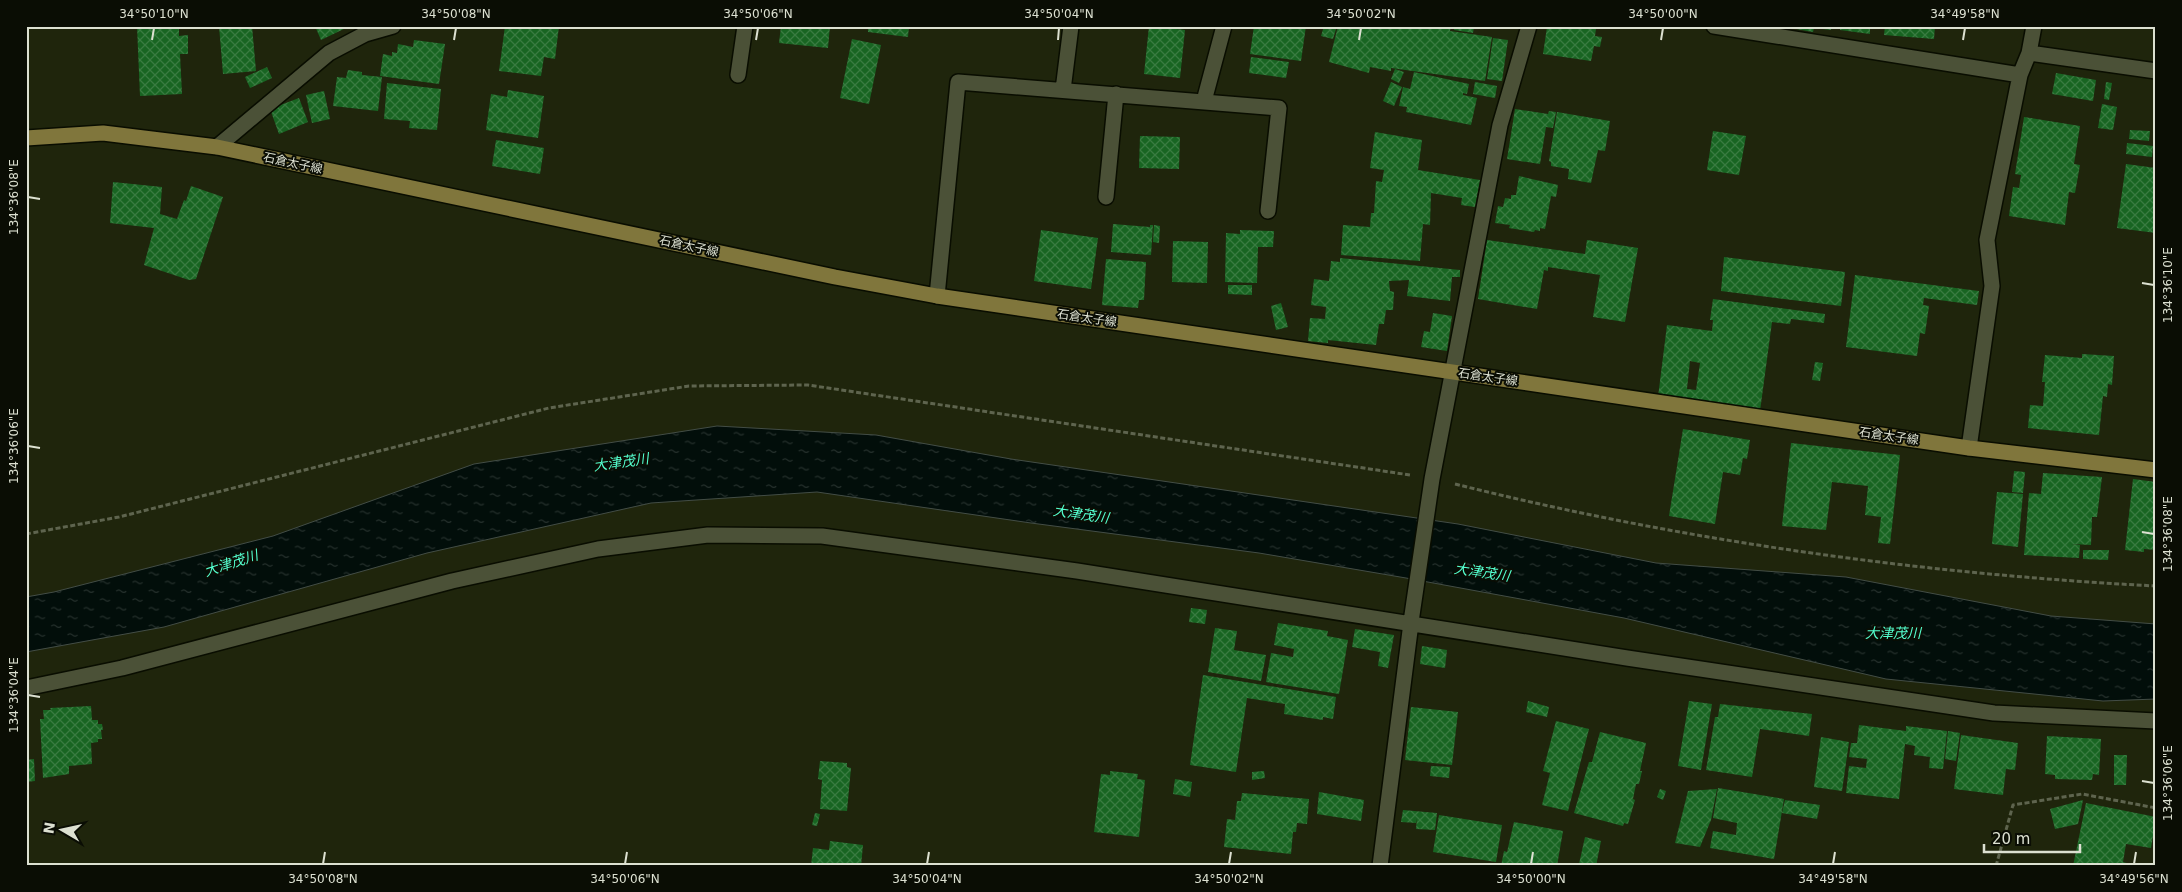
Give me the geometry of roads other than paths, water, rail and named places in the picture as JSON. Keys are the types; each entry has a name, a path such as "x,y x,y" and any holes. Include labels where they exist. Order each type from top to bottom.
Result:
{"main road":[{"name":"石倉太子線","path":"26,138 103,133 217,147 835,277 937,296 1969,448 2156,470"}],"street":[{"path":"217,147 329,53 365,34 394,26"},
{"path":"738,75 745,26"},
{"path":"1063,90 1071,26"},
{"path":"1204,101 1224,26"},
{"path":"1380,866 1411,619 1431,484 1500,125 1529,26"},
{"path":"1714,26 2020,75"},
{"path":"1969,448 1992,286 1987,240 2020,75 2029,53 2034,26"},
{"path":"2029,53 2156,71"},
{"path":"937,296 958,82 1279,108 1268,211"},
{"path":"1106,197 1116,94"},
{"path":"26,688 122,668 452,581 598,549 708,535 822,536 1411,619 1994,713 2156,721"}],"water":[{"name":"大津茂川","path":"717,426 876,435 1011,459 1458,524 1656,563 1846,577 2051,616 2156,624 2156,699 2103,701 1886,679 1624,618 1406,578 1259,553 817,492 651,503 427,553 164,627 26,652 26,597 54,592 273,536 474,464"}]}
